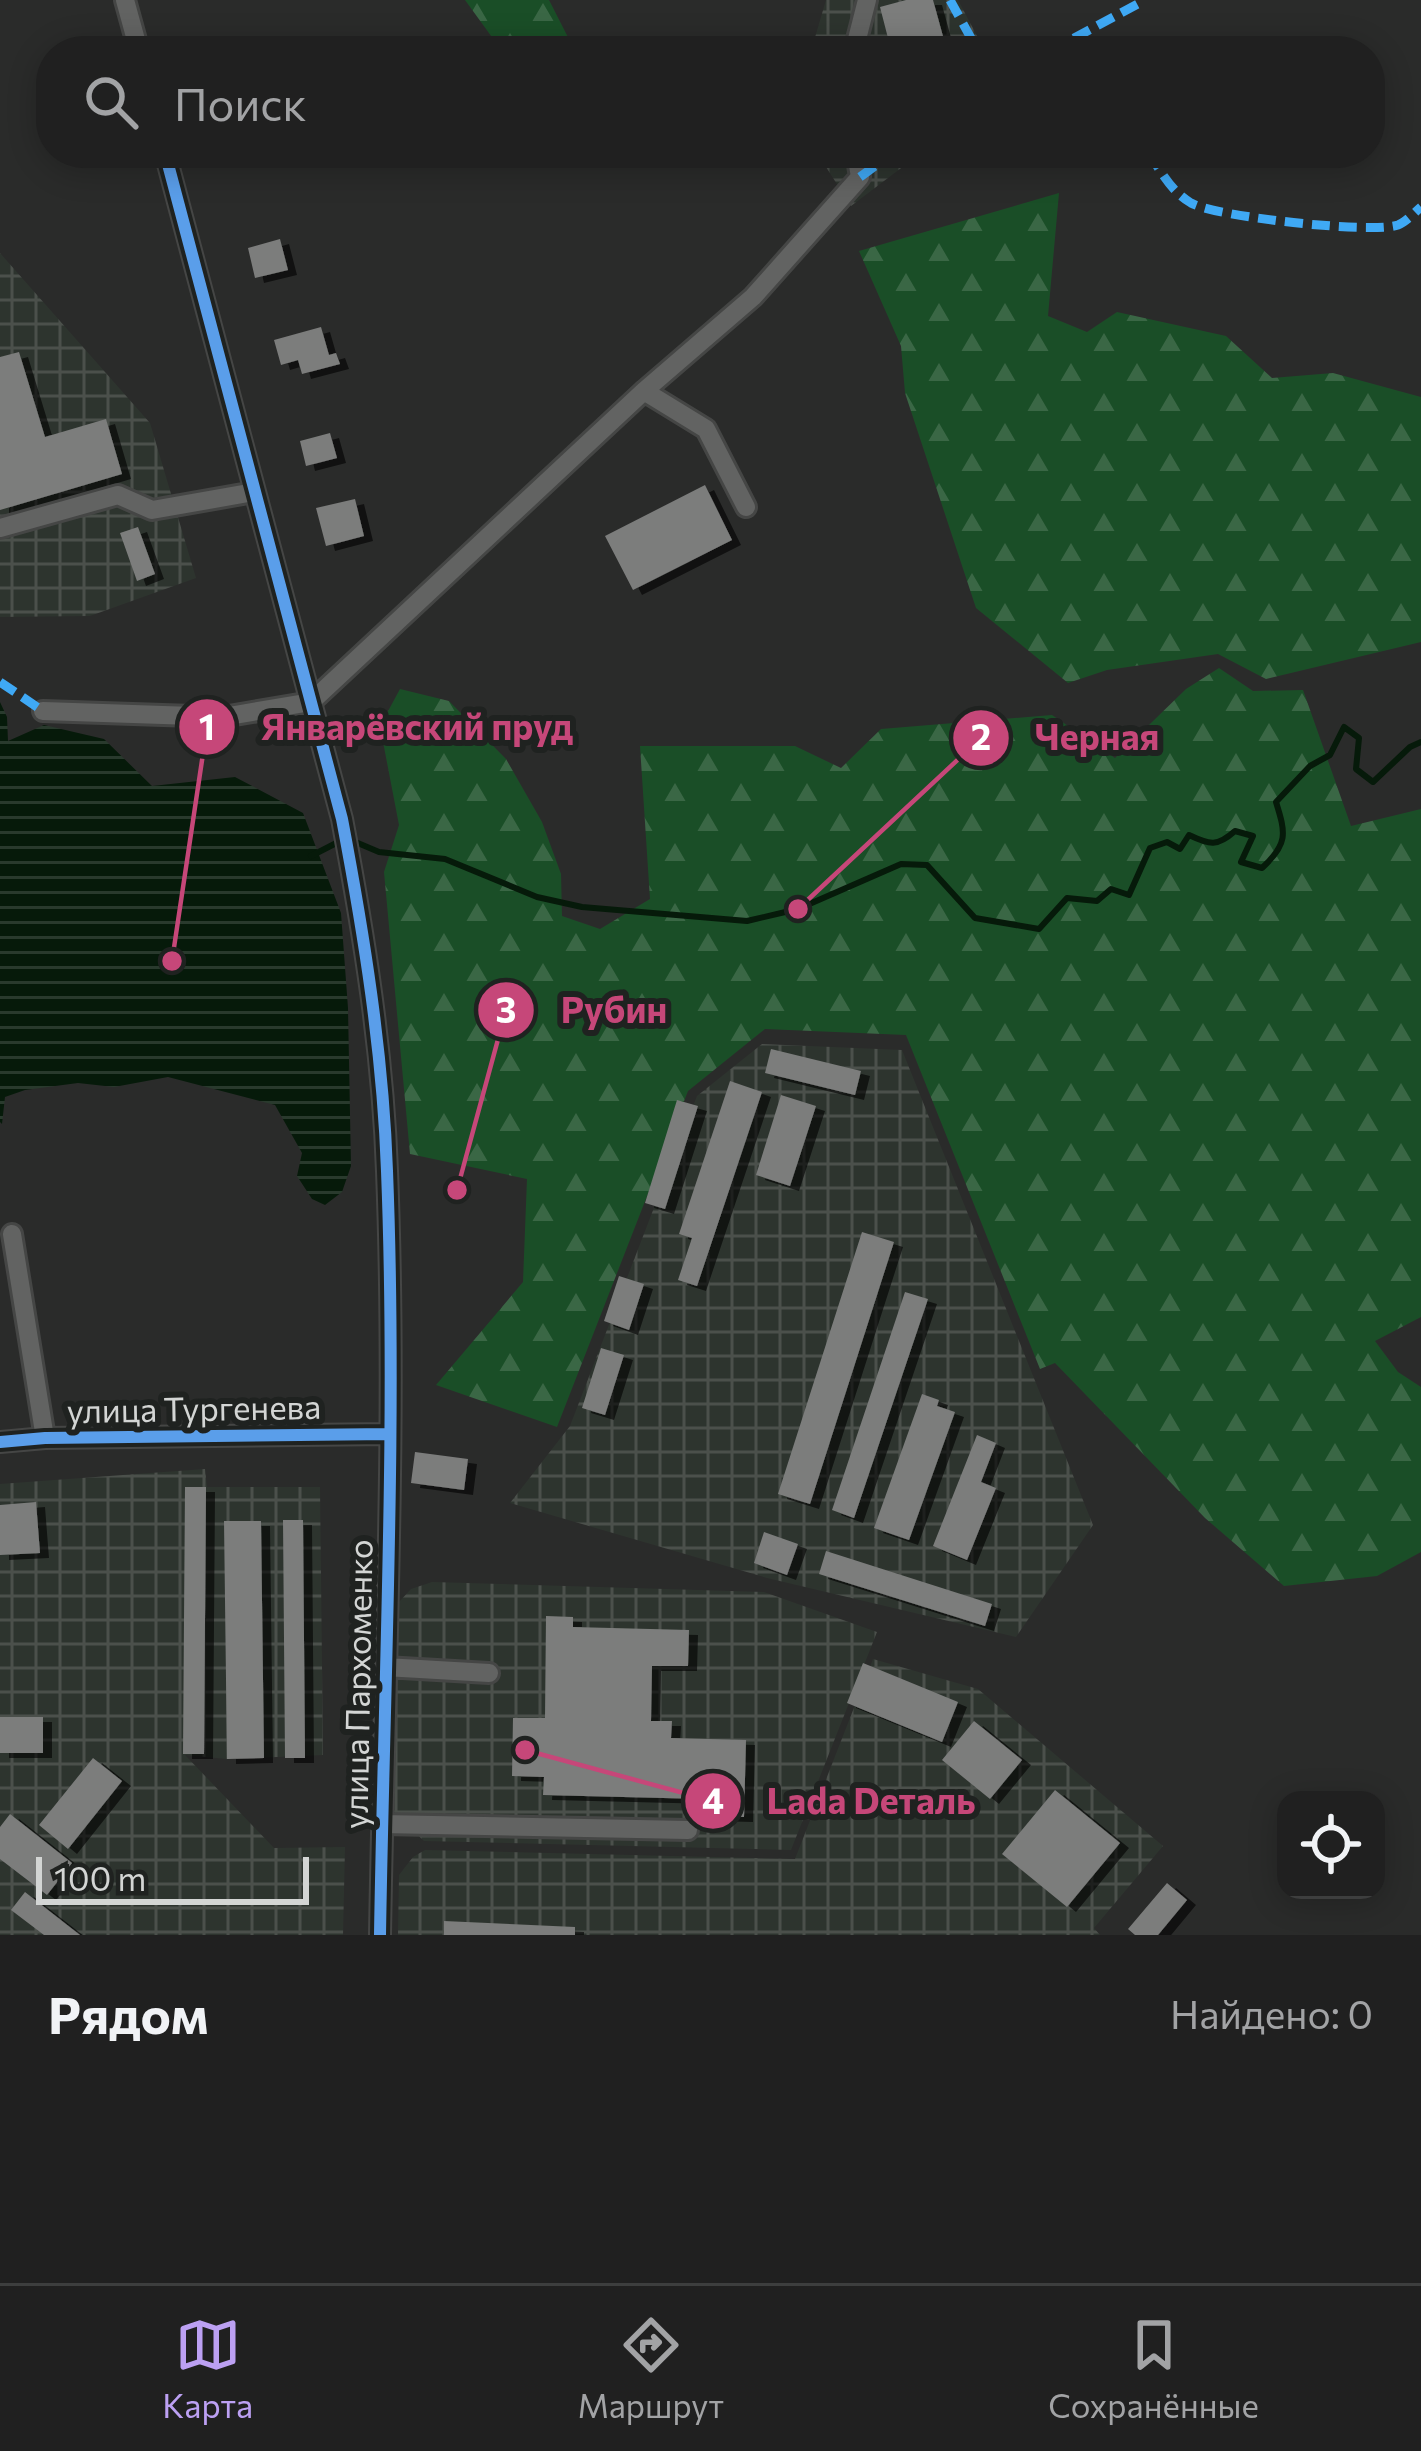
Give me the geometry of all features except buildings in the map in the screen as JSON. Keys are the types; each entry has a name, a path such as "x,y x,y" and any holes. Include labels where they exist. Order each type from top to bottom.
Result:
{"street":[{"path":"125,0 135,36"},
{"path":"858,36 867,0"},
{"name":"улица Пархоменко","path":"169,168 342,819 378,1053 387,1170 389,1434 380,1935"},
{"path":"43,711 223,717 310,702 644,391 753,297 860,177 858,168"},
{"path":"644,391 706,429 746,507"},
{"path":"0,529 118,495 152,510 254,492"},
{"path":"12,1234 45,1438"},
{"name":"улица Тургенева","path":"0,1442 389,1434"},
{"path":"385,1667 489,1673"},
{"path":"382,1823 688,1830"}],"shaded area":[{"path":"826,0 958,0 977,36 815,36"},
{"path":"827,168 901,168 851,206"},
{"path":"0,253 150,423 196,578 90,616 0,617"},
{"path":"0,702 7,717 8,741 44,725 104,739 152,786 235,777 303,813 341,913 348,1008 351,1166 342,1192 325,1205 312,1199 297,1176 302,1153 275,1105 168,1077 114,1087 78,1083 25,1090 5,1097 0,1122"},
{"path":"762,1044 902,1050 1093,1525 1016,1637 767,1578 510,1503 570,1426 697,1096"},
{"path":"205,1469 207,1487 320,1487 323,1755 227,1759 185,1755 274,1848 345,1847 343,1935 0,1935 0,1484"},
{"path":"432,1582 764,1592 877,1632 791,1850 424,1841 394,1812 399,1602 411,1589"},
{"path":"873,1659 978,1689 1163,1846 1094,1928 1100,1935 398,1935 399,1875 425,1850 795,1859"}],"green space":[{"path":"465,0 549,0 567,36 491,36"},
{"path":"1059,193 1048,316 1087,332 1117,312 1226,336 1272,378 1333,373 1421,397 1421,642 1266,679 1218,654 1107,670 1068,683 976,608 905,393 901,346 859,251"},
{"path":"1219,668 1253,691 1303,690 1351,826 1421,809 1421,1317 1375,1341 1398,1372 1421,1387 1421,1552 1377,1576 1284,1586 1205,1518 1055,1363 1040,1369 906,1035 765,1029 688,1091 557,1427 436,1385 523,1282 527,1179 410,1154 384,872 399,825 380,726 400,689 449,701 506,759 542,822 561,874 562,916 600,929 650,899 640,746 795,746 841,768 881,729 1052,715 1115,758 1186,689"}],"waterway":[{"path":"311,856 346,838 379,852 445,859 537,897 582,907 747,921 798,909 901,864 927,865 975,918 1039,929 1067,898 1097,901 1111,889 1129,895 1150,848 1167,842 1180,849 1189,835 1213,843 1235,831 1253,836 1241,862 1262,868 1283,838 1276,802 1310,766 1330,755 1344,727 1359,738 1356,769 1373,782 1421,742"}],"marked path":[{"path":"950,0 970,36"},
{"path":"1078,36 1145,0"},
{"path":"860,177 872,168"},
{"path":"1159,168 1191,203 1230,214 1328,226 1383,227 1401,224 1421,207"},
{"path":"0,682 43,711"}],"cycle path":[{"path":"169,168 342,819 377,1038 387,1171 391,1362 380,1935"},
{"path":"0,1442 389,1434"}],"place":[{"name":"Черная","path":"798,909"},
{"name":"Январёвский пруд","path":"172,961"},
{"name":"Рубин","path":"457,1190"},
{"name":"Lada Dеталь","path":"525,1750"}]}
